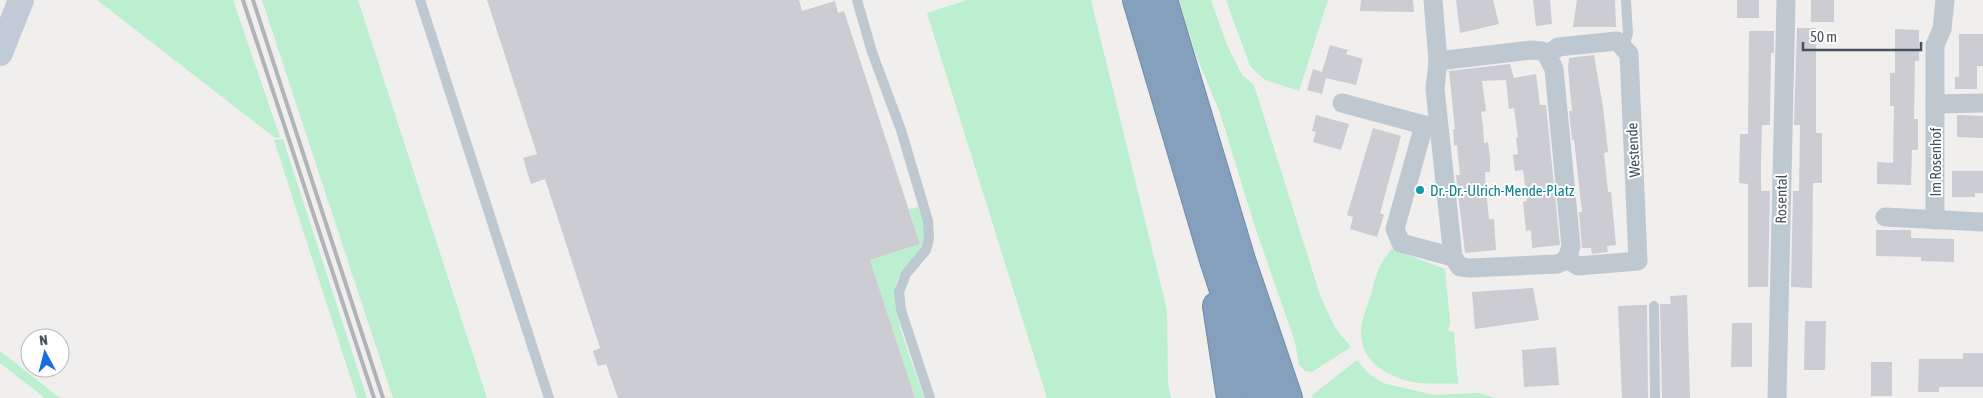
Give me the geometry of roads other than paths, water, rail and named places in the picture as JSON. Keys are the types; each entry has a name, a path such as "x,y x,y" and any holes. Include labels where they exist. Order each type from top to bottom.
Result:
{"highway":[{"path":"1137,0 1214,260 1260,398"},
{"path":"1164,0 1228,215 1288,398"},
{"path":"1214,260 1218,319 1231,398"},
{"path":"1259,313 1305,398"}],"street":[{"path":"0,53 21,0"},
{"name":"Westende","path":"1433,0 1438,61 1432,125 1453,257 1460,266 1470,268 1558,264 1567,259 1578,266 1638,261 1628,54 1623,48"},
{"name":"Rosental","path":"1777,398 1786,0"},
{"name":"Im Rosenhof","path":"1935,220 1935,45 1942,29 1944,0"},
{"path":"1547,55 1558,47 1616,41 1623,48"},
{"path":"1438,61 1531,50 1542,51 1552,62 1571,246 1567,259"},
{"path":"1342,103 1432,125"},
{"path":"1935,104 1983,103"},
{"name":"Westende","path":"1432,125 1395,229 1402,243 1453,257"},
{"path":"1885,217 1982,222"}],"lane":[{"path":"420,0 549,398"},
{"path":"857,0 872,52 901,130 930,231 926,250 906,274 899,292 901,310 930,398"},
{"path":"1623,48 1628,34 1626,0"},
{"path":"1654,306 1655,398"}],"railway":[{"path":"243,0 374,398"},
{"path":"253,0 383,398"}],"place":[{"name":"Dr.-Dr.-Ulrich-Mende-Platz","path":"1420,190"}]}
